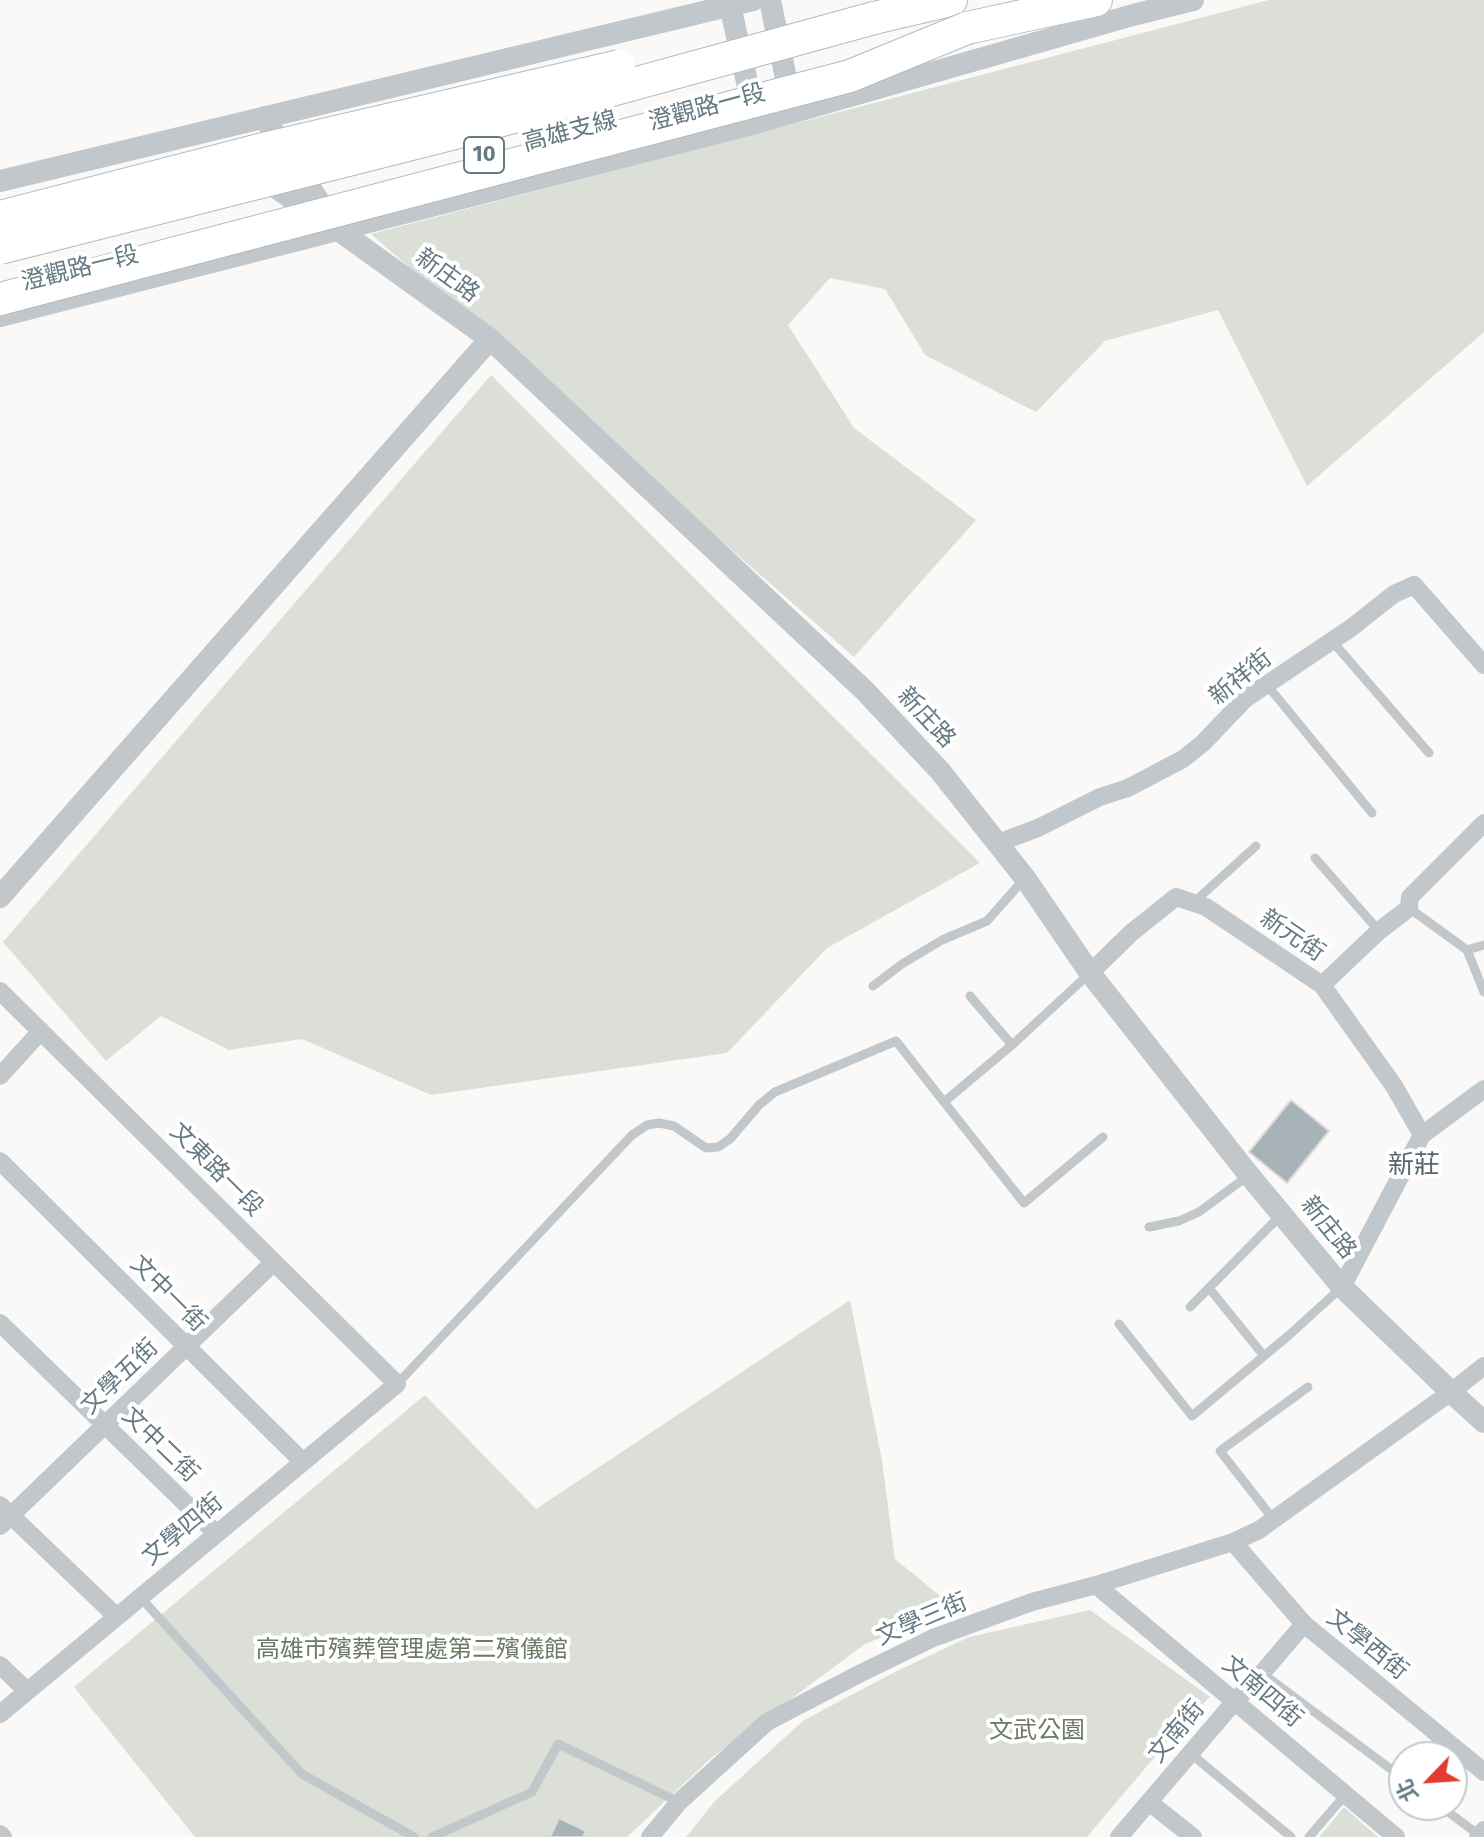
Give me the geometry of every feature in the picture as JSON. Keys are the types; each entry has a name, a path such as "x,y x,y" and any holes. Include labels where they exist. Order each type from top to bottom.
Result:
{"highway":[{"name":"高雄支線","path":"0,248 455,133 874,18 951,0"},
{"name":"高雄支線","path":"0,283 967,28 1096,0"},
{"path":"0,217 267,148 759,34 874,18"},
{"path":"0,299 850,76 967,28"}],"street":[{"path":"0,181 753,0"},
{"path":"770,0 793,112"},
{"name":"澄觀路一段","path":"0,316 756,123 1193,0"},
{"path":"730,5 756,123"},
{"name":"新庄路","path":"264,117 337,229 490,339 865,691 940,771 1025,878 1090,973 1249,1175 1342,1287 1484,1422"},
{"path":"199,133 337,229"},
{"path":"0,897 490,339"},
{"name":"新祥街","path":"998,843 1038,828 1100,797 1128,788 1183,759 1203,743 1245,699 1332,641 1394,594 1414,585 1484,665"},
{"path":"1322,985 1379,931 1409,908 1410,897 1482,827"},
{"path":"1090,973 1131,933 1176,897 1193,903"},
{"name":"新元街","path":"1193,903 1206,907 1322,985 1394,1086 1422,1135"},
{"name":"文東路一段","path":"0,991 397,1384"},
{"path":"0,1076 41,1031"},
{"path":"1342,1287 1422,1135 1484,1089"},
{"name":"文中一街","path":"0,1161 303,1462"},
{"name":"文學五街","path":"4,1516 105,1425 274,1262"},
{"name":"文中二街","path":"0,1323 217,1534"},
{"name":"文學三街","path":"650,1837 679,1802 767,1722 933,1638 1032,1602 1233,1542 1266,1525 1484,1366"},
{"name":"文學四街","path":"0,1714 397,1384"},
{"path":"4,1516 117,1617"},
{"name":"文學西街","path":"1233,1542 1304,1624 1484,1772"},
{"name":"文南四街","path":"1096,1585 1396,1837"},
{"name":"文南街","path":"1119,1837 1304,1624"},
{"path":"0,1665 27,1691"},
{"path":"1149,1802 1193,1837"}],"lane":[{"path":"1332,641 1429,753"},
{"path":"1267,685 1372,813"},
{"path":"1193,903 1256,846"},
{"path":"1315,858 1379,931"},
{"path":"873,986 942,940 987,921 1025,878"},
{"path":"1409,908 1467,950 1484,992"},
{"path":"1467,950 1484,945"},
{"path":"944,1102 1090,973"},
{"path":"970,996 1012,1045"},
{"path":"397,1384 632,1135 647,1125 659,1123 674,1126 706,1148 718,1147 730,1139 759,1105 775,1092 896,1041 1024,1203 1103,1137"},
{"path":"1149,1227 1179,1221 1199,1212 1249,1175"},
{"path":"1190,1307 1283,1214"},
{"path":"1119,1324 1192,1416 1342,1287"},
{"path":"1209,1288 1264,1356"},
{"path":"1266,1525 1220,1451 1308,1387"},
{"path":"140,1597 302,1774 414,1837"},
{"path":"1262,1673 1388,1767"},
{"path":"432,1837 532,1792 558,1744 679,1802"},
{"path":"1190,1753 1291,1837"},
{"path":"1309,1837 1346,1794"},
{"path":"1462,1821 1480,1834"}],"green space":[{"path":"1269,0 1484,0 1484,332 1307,486 1218,310 1105,341 1036,412 925,355 885,289 830,278 788,325 854,428 976,520 854,657 371,234"},
{"path":"491,375 980,863 827,948 727,1053 431,1095 302,1039 229,1050 161,1016 106,1061 3,942"},
{"name":"高雄市殯葬管理處第二殯儀館","path":"850,1300 882,1461 895,1559 955,1608 865,1644 710,1759 627,1837 195,1837 74,1687 425,1395 536,1509"},
{"name":"文武公園","path":"1090,1610 1210,1697 1186,1720 1087,1837 686,1837 715,1801 804,1720 969,1637"},
{"path":"1344,1807 1378,1837 1319,1837"}],"building":[{"path":"1291,1100 1329,1131 1287,1183 1249,1152"},
{"path":"559,1818 586,1831 583,1837 550,1837"}],"district":[{"name":"新莊","path":"1414,1166"}]}
